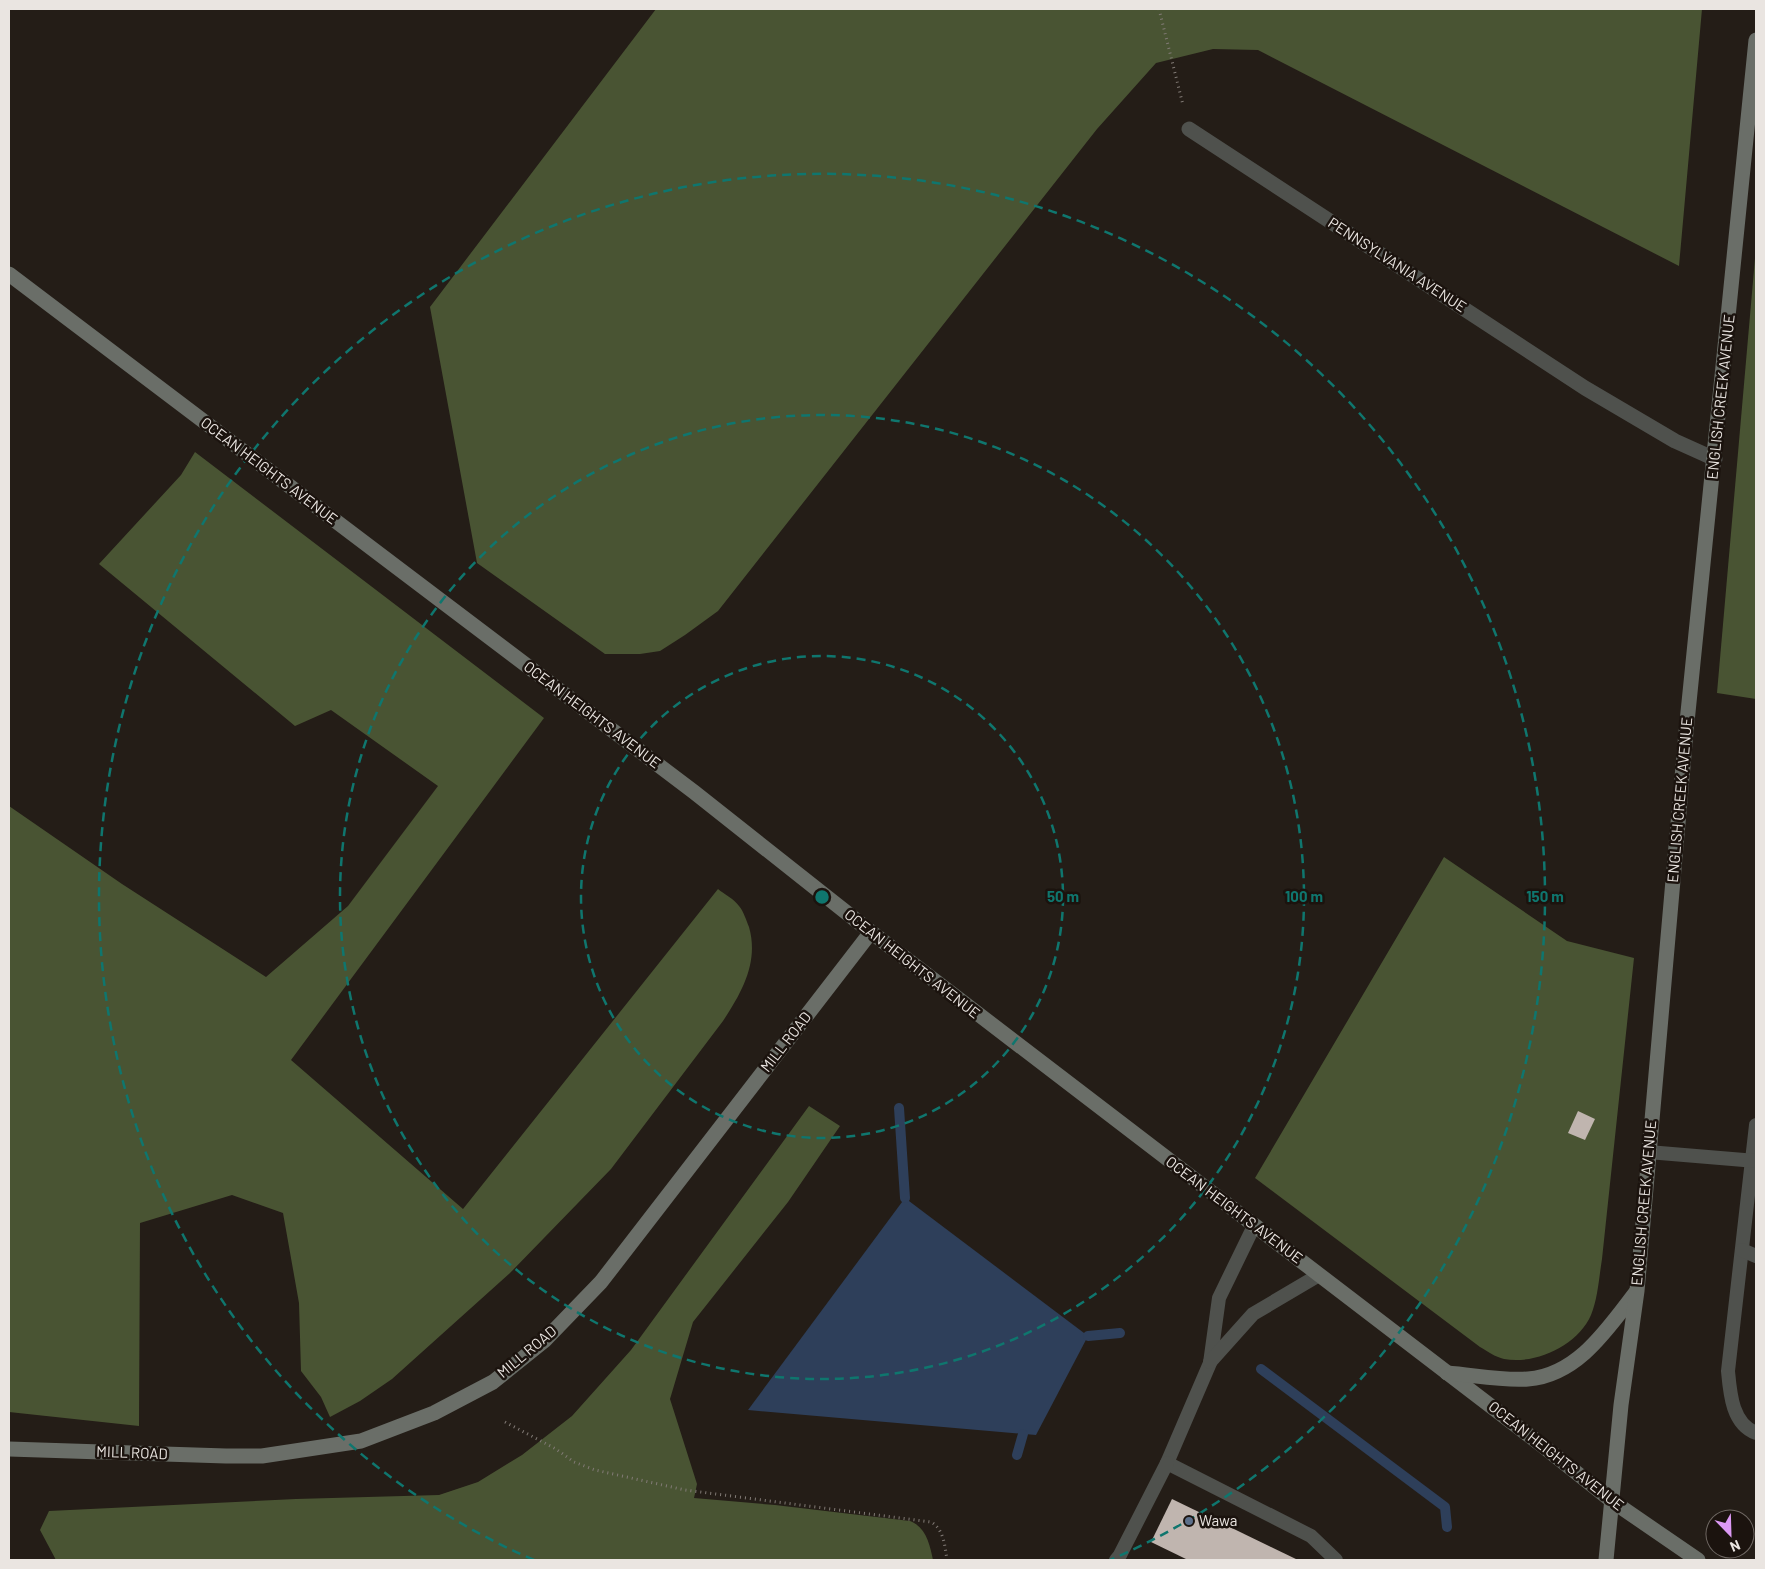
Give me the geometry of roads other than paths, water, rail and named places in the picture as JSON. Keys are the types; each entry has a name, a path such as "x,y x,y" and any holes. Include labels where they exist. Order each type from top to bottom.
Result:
{"main road":[{"name":"ENGLISH CREEK AVENUE","path":"1606,1560 1620,1405 1637,1291 1686,732 1756,40"},
{"name":"OCEAN HEIGHTS AVENUE","path":"9,274 694,792 871,932 1612,1501 1698,1560"},
{"name":"MILL ROAD","path":"9,1449 262,1456 361,1441 434,1413 493,1382 544,1341 602,1282 871,932"},
{"path":"1447,1373 1529,1379 1560,1370 1595,1344 1637,1291"}],"street":[{"name":"PENNSYLVANIA AVENUE","path":"1189,129 1585,388 1675,441 1715,459"}],"lane":[{"path":"1756,1124 1754,1161 1728,1371 1731,1396 1737,1414 1749,1430 1756,1433"},
{"path":"1648,1152 1754,1161"},
{"path":"1122,1559 1167,1463 1210,1363 1220,1298 1254,1226"},
{"path":"1742,1250 1756,1256"},
{"path":"1210,1363 1253,1314 1319,1275"},
{"path":"1167,1463 1311,1536 1336,1560"}],"water":[{"path":"905,1198 1088,1336 1036,1435 748,1410"}],"waterway":[{"path":"899,1108 905,1198"},
{"path":"1088,1336 1120,1333"},
{"path":"1261,1369 1445,1507 1447,1527"},
{"path":"1017,1455 1023,1434"}],"place":[{"name":"Wawa","path":"1189,1521"}]}
